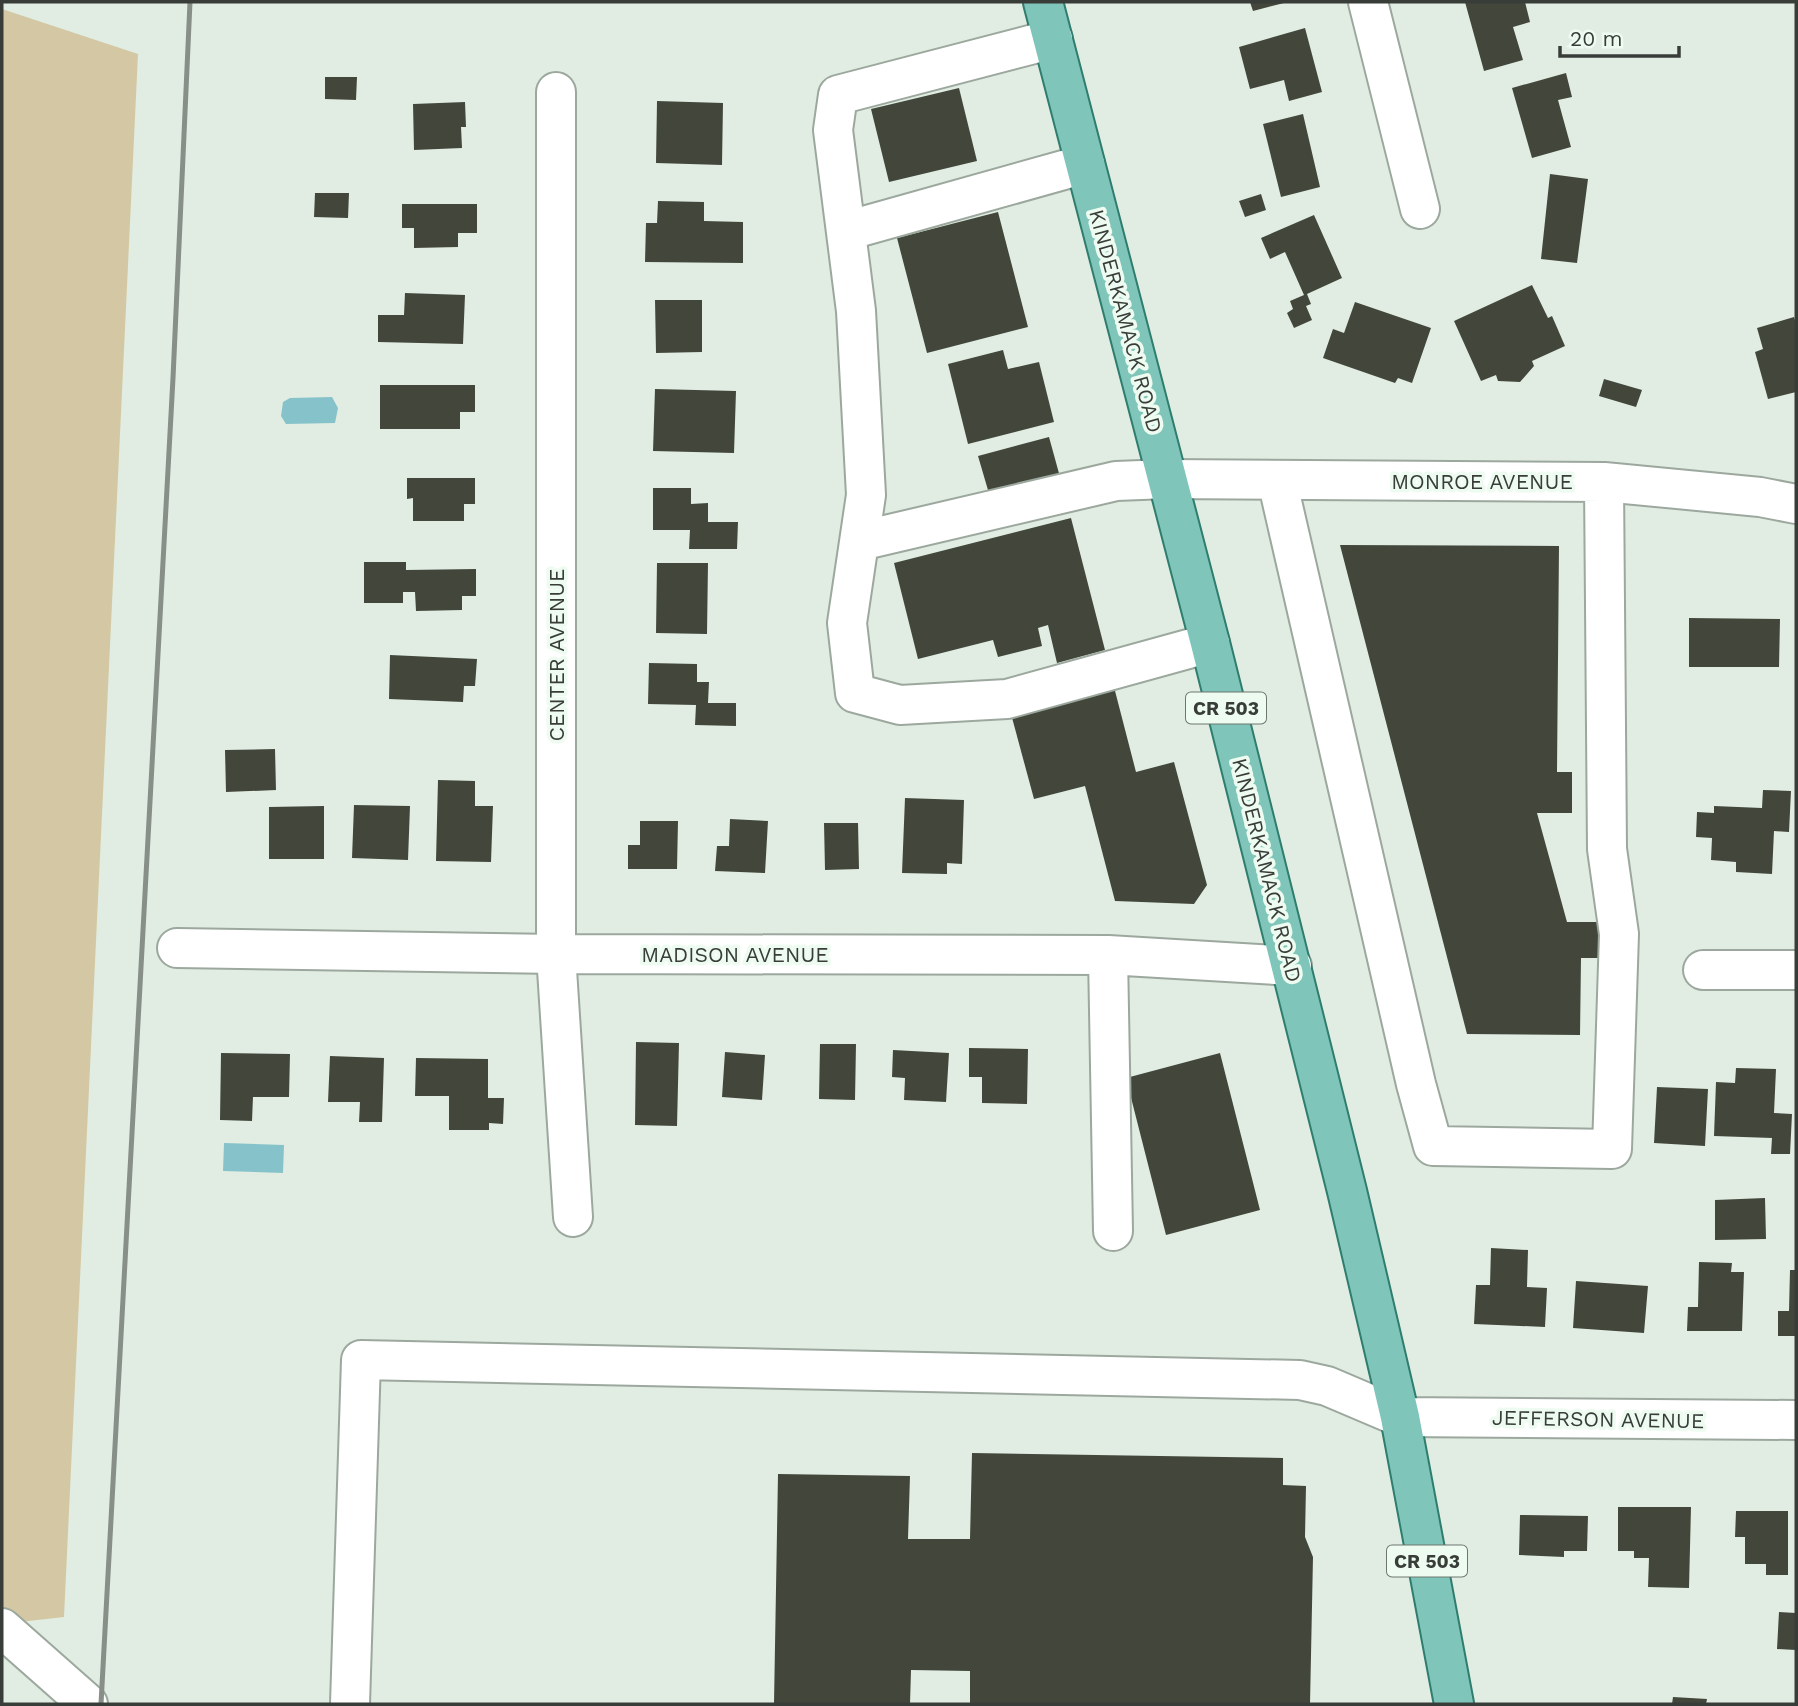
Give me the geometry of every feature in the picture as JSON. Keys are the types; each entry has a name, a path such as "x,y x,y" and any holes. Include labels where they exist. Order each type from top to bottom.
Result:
{"main road":[{"name":"KINDERKAMACK ROAD","path":"1043,2 1292,966 1400,1417 1454,1704"}],"street":[{"path":"1368,2 1420,209"},
{"path":"1053,39 838,95 833,130 856,311 866,495 847,623 855,693 900,705 1007,699 1210,643"},
{"name":"CENTER AVENUE","path":"556,92 556,954 573,1217"},
{"path":"846,232 1086,164"},
{"name":"MONROE AVENUE","path":"860,541 1115,481 1167,479 1604,482 1760,497 1796,504"},
{"path":"1277,480 1433,1146 1612,1149 1619,934 1607,849 1604,482"},
{"name":"MADISON AVENUE","path":"177,948 556,954 1108,955 1292,966"},
{"path":"1108,955 1113,1231"},
{"path":"1703,970 1796,970"},
{"path":"350,1704 361,1360 1300,1380 1327,1386 1400,1417"},
{"name":"JEFFERSON AVENUE","path":"1400,1417 1796,1420"},
{"path":"2,1628 88,1704"}],"shaded area":[{"path":"2,9 138,54 64,1617 2,1624"}],"water":[{"path":"332,397 338,408 335,423 286,424 281,416 283,402 290,398"},
{"path":"224,1143 284,1145 283,1173 223,1171"}],"building":[{"path":"1250,2 1284,2 1284,3 1253,11"},
{"path":"1465,2 1525,2 1530,22 1513,27 1523,60 1484,71"},
{"path":"1305,28 1322,92 1289,101 1284,80 1250,89 1239,47"},
{"path":"1566,73 1572,97 1558,100 1571,147 1532,158 1512,88"},
{"path":"325,77 357,77 356,100 325,99"},
{"path":"959,88 977,161 889,182 871,109"},
{"path":"657,101 723,103 722,165 656,163"},
{"path":"465,102 466,127 461,127 462,148 414,150 413,104"},
{"path":"1303,114 1320,187 1281,197 1263,124"},
{"path":"1550,174 1588,179 1577,263 1541,259"},
{"path":"315,193 349,193 348,218 314,217"},
{"path":"1261,194 1266,210 1245,217 1239,201"},
{"path":"658,201 704,202 704,221 743,222 743,263 645,262 646,223 657,223"},
{"path":"402,204 477,204 477,233 458,233 458,247 414,248 414,228 402,228"},
{"path":"998,212 1028,327 927,353 897,238"},
{"path":"1314,215 1342,278 1307,294 1311,304 1306,306 1312,320 1294,328 1287,313 1293,309 1290,301 1304,295 1285,252 1270,259 1261,238"},
{"path":"1532,285 1548,318 1552,316 1565,346 1532,361 1534,366 1520,382 1498,381 1496,375 1481,381 1454,321"},
{"path":"405,293 465,295 463,344 378,342 378,315 404,315"},
{"path":"655,300 702,300 702,352 656,353"},
{"path":"1355,302 1431,328 1412,383 1398,378 1395,383 1323,358 1333,329 1344,333"},
{"path":"1794,317 1796,392 1768,399 1755,352 1763,349 1757,328"},
{"path":"1003,350 1008,369 1039,362 1054,422 968,444 948,364"},
{"path":"1604,379 1642,390 1636,407 1599,396"},
{"path":"380,385 475,385 475,412 460,412 460,429 380,429"},
{"path":"655,389 736,391 734,453 653,451"},
{"path":"1049,437 1060,477 990,497 978,456"},
{"path":"407,478 475,478 475,504 464,504 464,521 413,521 413,498 407,499"},
{"path":"653,488 691,488 691,504 708,503 708,522 738,522 737,549 689,549 690,530 653,530"},
{"path":"1071,518 1105,650 1057,663 1048,625 1038,628 1042,646 998,657 993,640 918,659 894,563"},
{"path":"1340,545 1559,546 1557,772 1572,772 1572,813 1537,813 1567,922 1599,922 1599,958 1581,958 1580,1035 1467,1034"},
{"path":"364,562 406,562 406,570 476,569 476,596 462,596 462,610 416,611 415,592 403,592 403,603 364,603"},
{"path":"657,563 708,563 707,634 656,633"},
{"path":"1689,618 1780,619 1779,667 1689,667"},
{"path":"390,655 477,659 475,686 464,686 463,702 389,699"},
{"path":"649,663 697,664 697,682 709,682 708,703 736,703 736,726 695,725 696,705 648,704"},
{"path":"1114,687 1136,772 1174,762 1207,885 1194,904 1115,901 1085,786 1034,799 1011,714"},
{"path":"275,749 276,790 226,792 225,750"},
{"path":"438,780 475,781 475,806 493,806 491,862 436,861"},
{"path":"1763,790 1791,791 1789,832 1774,831 1772,874 1736,872 1736,862 1711,860 1712,838 1696,837 1697,812 1714,813 1714,806 1762,808"},
{"path":"905,798 964,800 962,864 947,863 947,874 902,873"},
{"path":"354,805 410,806 408,860 352,858"},
{"path":"324,806 324,859 269,859 269,807"},
{"path":"730,819 768,821 765,873 715,871 717,846 729,846"},
{"path":"640,821 678,821 677,869 628,869 628,845 640,845"},
{"path":"824,823 858,823 859,869 825,870"},
{"path":"636,1042 679,1043 677,1126 635,1125"},
{"path":"820,1044 856,1044 855,1100 819,1099"},
{"path":"969,1048 1028,1049 1027,1104 982,1103 982,1077 969,1077"},
{"path":"893,1050 949,1053 946,1102 904,1100 905,1078 892,1077"},
{"path":"725,1052 765,1055 762,1100 722,1097"},
{"path":"221,1053 290,1054 289,1097 253,1097 252,1121 220,1120"},
{"path":"1220,1053 1260,1210 1166,1235 1126,1078"},
{"path":"330,1056 384,1058 382,1122 359,1122 360,1102 328,1102"},
{"path":"416,1058 488,1059 488,1098 504,1098 503,1124 489,1123 489,1130 449,1130 449,1096 415,1096"},
{"path":"1736,1068 1776,1069 1774,1113 1792,1114 1790,1154 1771,1154 1772,1138 1714,1136 1716,1082 1735,1083"},
{"path":"1657,1087 1708,1089 1705,1146 1654,1143"},
{"path":"1765,1198 1766,1239 1715,1240 1715,1200"},
{"path":"1491,1248 1528,1250 1527,1287 1547,1288 1545,1327 1474,1324 1476,1285 1490,1285"},
{"path":"1699,1262 1732,1263 1731,1272 1744,1272 1742,1331 1687,1331 1688,1307 1698,1307"},
{"path":"1790,1270 1796,1270 1796,1336 1778,1336 1778,1311 1789,1311"},
{"path":"1576,1281 1648,1286 1644,1333 1573,1328"},
{"path":"972,1453 1283,1458 1283,1485 1306,1486 1305,1537 1313,1557 1310,1704 970,1704 970,1671 911,1670 910,1704 774,1704 778,1474 910,1476 908,1539 970,1539"},
{"path":"1618,1507 1691,1507 1689,1588 1648,1587 1649,1558 1634,1558 1634,1551 1618,1551"},
{"path":"1736,1511 1788,1511 1788,1575 1766,1575 1766,1564 1745,1564 1745,1537 1735,1537"},
{"path":"1520,1515 1588,1516 1587,1551 1564,1551 1564,1557 1519,1555"},
{"path":"1779,1612 1796,1613 1796,1650 1777,1649"},
{"path":"1673,1697 1707,1699 1706,1704 1672,1704"}],"railway":[{"path":"101,1704 173,378 190,2"}]}
